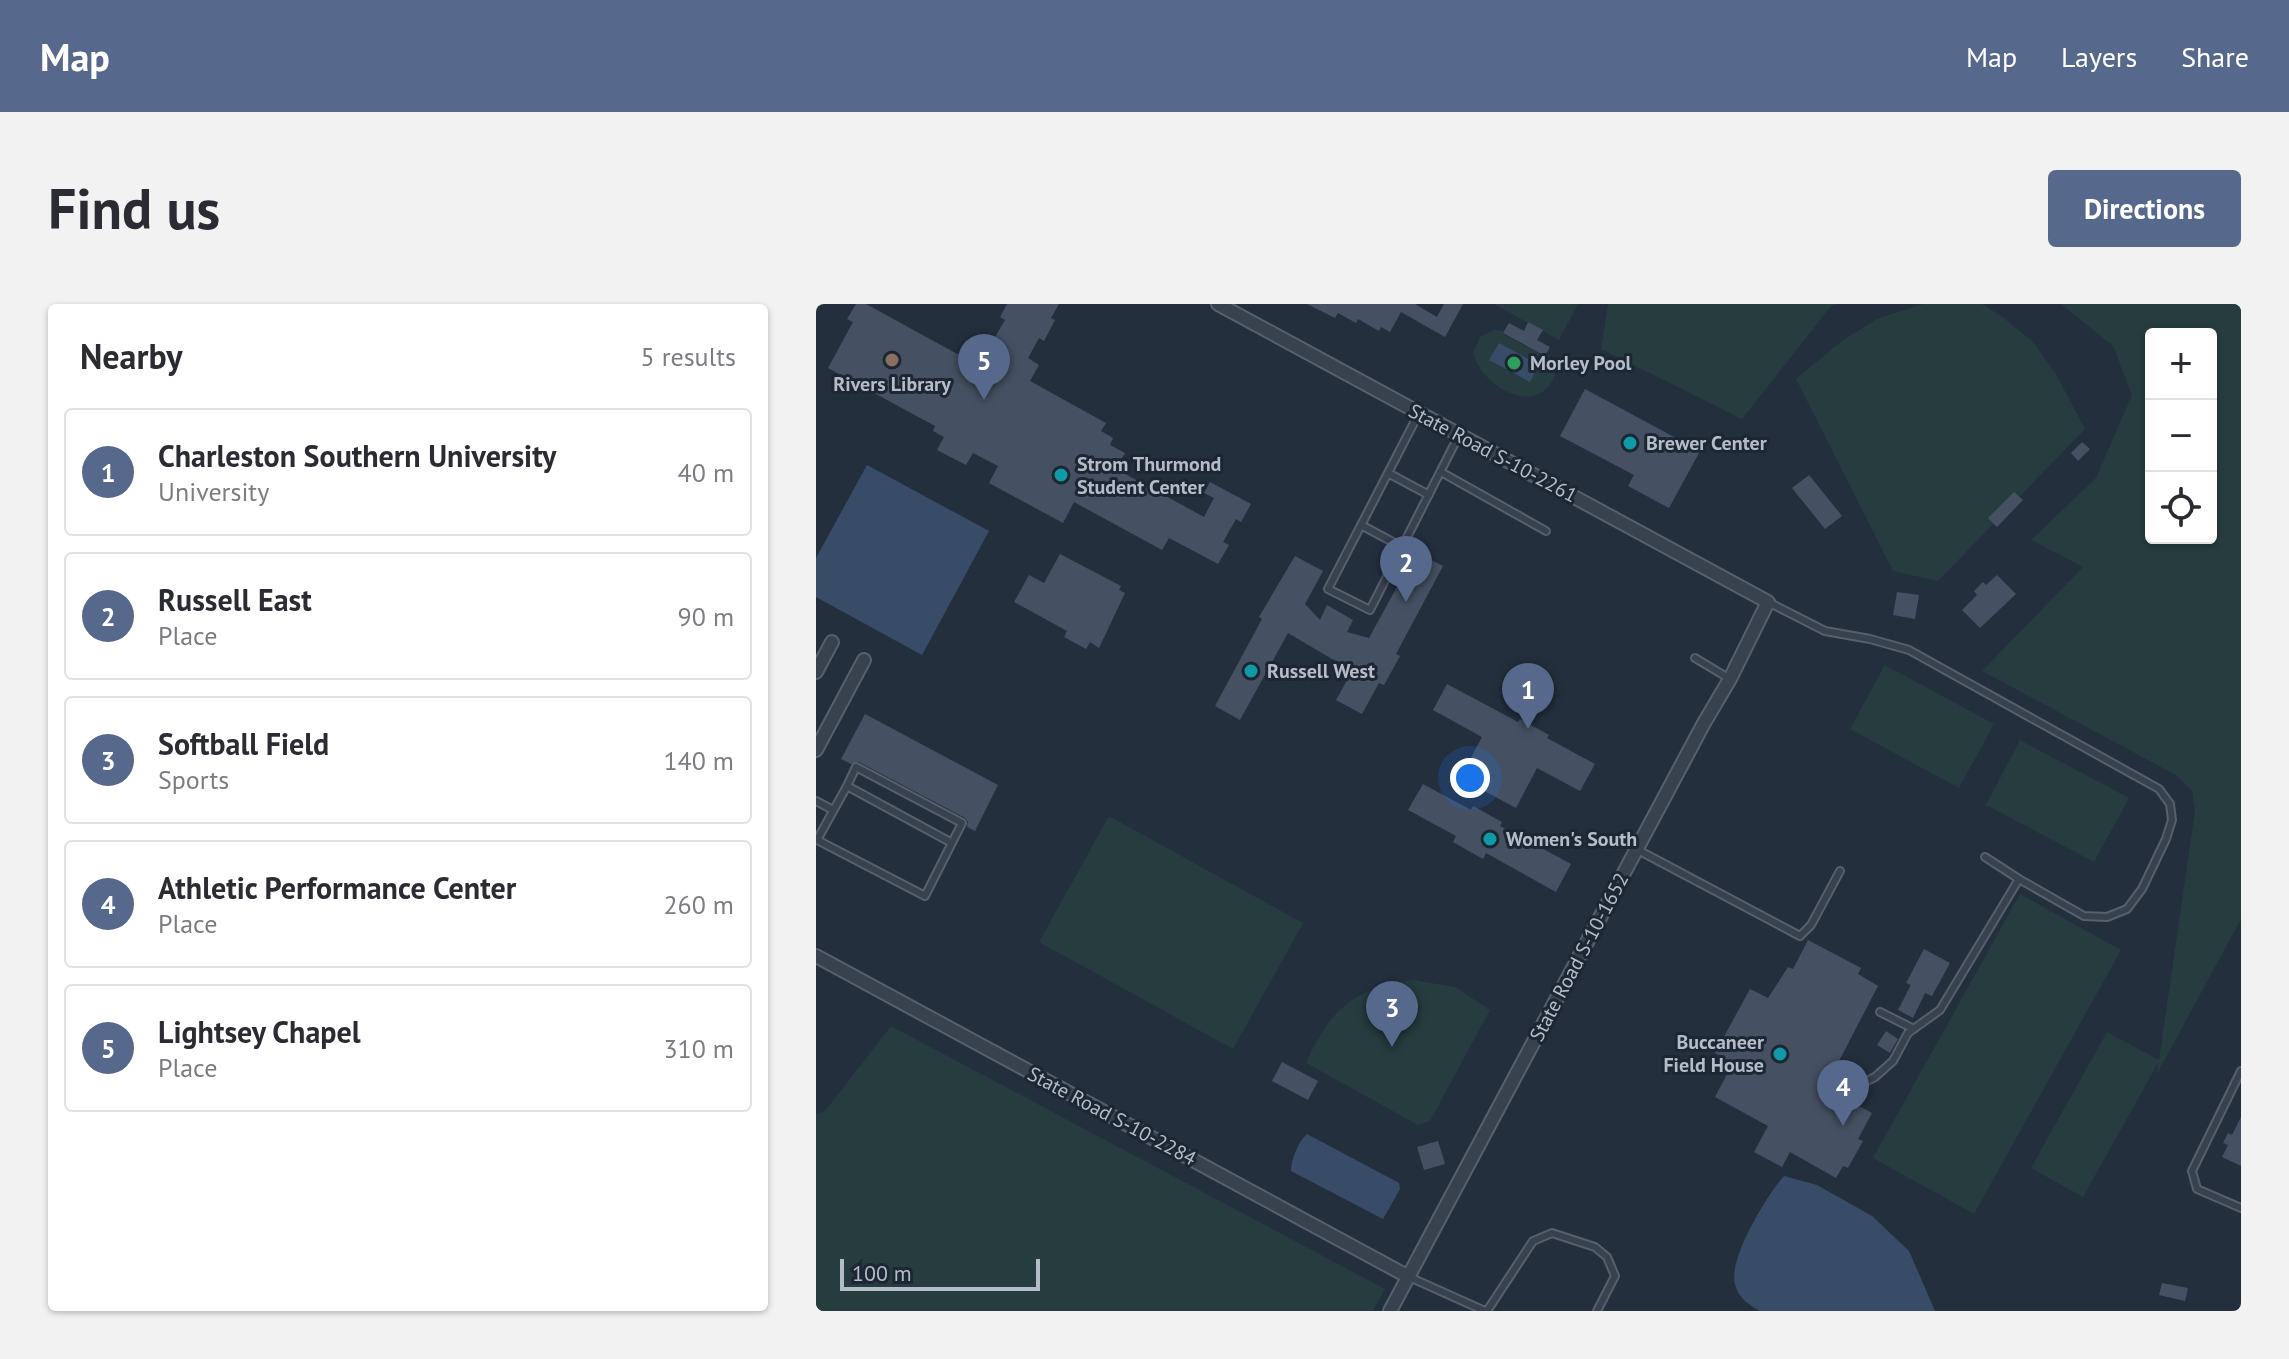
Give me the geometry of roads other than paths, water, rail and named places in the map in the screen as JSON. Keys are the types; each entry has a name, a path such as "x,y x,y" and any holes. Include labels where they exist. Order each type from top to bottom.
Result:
{"street":[{"name":"State Road S-10-2261","path":"1224,306 1768,602"},
{"name":"State Road S-10-1652","path":"1390,1311 1730,679 1768,602"},
{"path":"816,672 832,642"},
{"path":"816,750 864,660"},
{"name":"State Road S-10-2284","path":"816,956 1407,1276"}],"lane":[{"path":"1419,413 1328,589 1370,610 1460,435"},
{"path":"1441,472 1546,531"},
{"path":"1388,473 1429,495"},
{"path":"1361,525 1402,547"},
{"path":"1768,602 1825,631 1909,650 2159,789 2170,804 2172,820 2166,839 2142,889 2127,909 2107,917 2084,916 1985,857"},
{"path":"1695,658 1730,679"},
{"path":"856,767 962,823 925,896 817,840 833,810 856,767"},
{"path":"847,786 952,843"},
{"path":"816,801 833,810"},
{"path":"1637,850 1800,936 1811,925 1840,871"},
{"path":"1840,1078 1859,1085 1875,1077 1893,1061 1908,1033 1940,1010 2019,879"},
{"path":"1880,1012 1914,1029"},
{"path":"2241,1071 2192,1171 2192,1178 2197,1189 2241,1208"},
{"path":"1407,1276 1486,1311 1533,1241 1552,1233 1595,1247 1607,1257 1615,1276 1597,1311"}],"water":[{"name":"Morley Pool","path":"1499,343 1539,365 1530,382 1489,360"},
{"path":"867,465 989,531 922,655 816,597 816,558"},
{"path":"1307,1134 1399,1183 1400,1189 1383,1219 1291,1171 1296,1151"},
{"path":"1784,1176 1817,1185 1872,1216 1909,1251 1935,1311 1760,1311 1744,1300 1735,1284 1737,1259 1759,1212"}],"place":[{"name":"Rivers Library","path":"892,360"},
{"name":"Morley Pool","path":"1514,363"},
{"name":"Lightsey Chapel","path":"984,400"},
{"name":"Brewer Center","path":"1630,443"},
{"name":"Strom Thurmond Student Center","path":"1061,475"},
{"name":"Russell East","path":"1406,602"},
{"name":"Russell West","path":"1251,671"},
{"name":"Charleston Southern University","path":"1528,729"},
{"name":"Women's South","path":"1490,839"},
{"name":"Softball Field","path":"1392,1047"},
{"name":"Buccaneer Field House","path":"1780,1054"},
{"name":"Athletic Performance Center","path":"1843,1126"}]}
